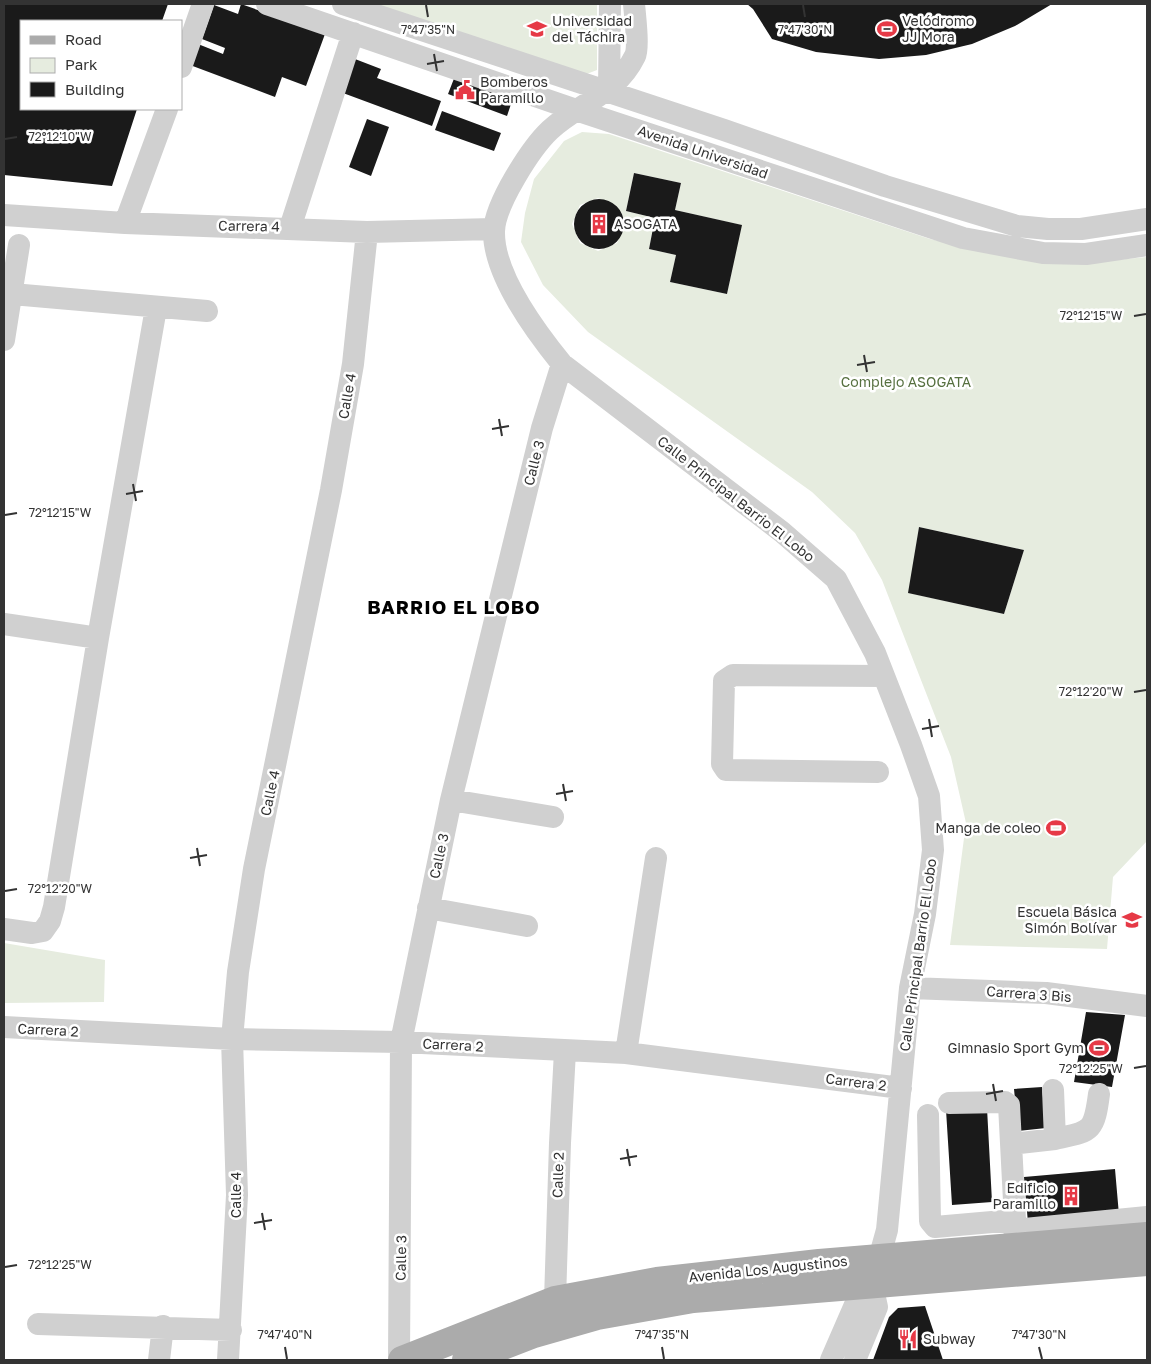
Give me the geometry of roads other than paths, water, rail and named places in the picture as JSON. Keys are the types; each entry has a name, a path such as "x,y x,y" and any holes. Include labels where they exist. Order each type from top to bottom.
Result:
{"main road":[{"name":"Avenida Los Augustinos","path":"400,1360 555,1300 675,1278 881,1257 1015,1232 1147,1236"},
{"name":"Avenida Los Augustinos","path":"466,1360 534,1334 597,1316 693,1299 1147,1262"}],"street":[{"path":"182,64 203,4"},
{"name":"Avenida Universidad","path":"267,4 576,110 971,240 1043,253 1086,254 1147,245"},
{"name":"Avenida Universidad","path":"343,4 609,91 912,195 1017,226 1048,229 1081,229 1147,220"},
{"path":"609,91 610,4"},
{"path":"609,91 636,55 634,4"},
{"path":"290,228 353,33"},
{"name":"Calle Principal Barrio El Lobo","path":"609,91 576,110 550,130 521,166 509,188 494,229 498,253 508,282 538,333 562,364 748,505 836,580 875,653 912,745 929,796 933,850 925,914 910,988 886,1230 881,1257 872,1284"},
{"path":"125,223 166,110"},
{"name":"Carrera 4","path":"4,216 125,223 367,232 494,229"},
{"name":"Calle 4","path":"228,1360 237,1195 232,1039 238,972 254,869 329,500 352,364 367,232"},
{"path":"4,340 19,245"},
{"path":"12,294 207,311"},
{"path":"4,928 32,933 43,931 50,921 156,308"},
{"name":"Calle 3","path":"400,1360 402,1042 451,800 542,428 562,364"},
{"path":"4,624 98,638"},
{"path":"878,772 726,770 722,764 724,681 733,675 884,676"},
{"path":"451,800 553,817"},
{"path":"626,1053 656,858"},
{"path":"428,908 527,926"},
{"name":"Carrera 3 Bis","path":"910,988 1046,993 1147,1006"},
{"name":"Carrera 2","path":"4,1027 232,1039 402,1042 626,1053 900,1088"},
{"name":"Calle 2","path":"555,1300 565,1051"},
{"path":"1053,1090 1055,1139"},
{"path":"1012,1144 1055,1139 1085,1132 1096,1119 1099,1094"},
{"path":"949,1103 1005,1102 1011,1110 1015,1232"},
{"path":"928,1116 930,1221 935,1227 1015,1232 1147,1217"},
{"path":"831,1360 858,1298 872,1284"},
{"path":"855,1360 877,1308 872,1284"},
{"path":"38,1324 164,1326 231,1330"},
{"path":"159,1360 164,1326"}],"place":[{"name":"Universidad del Táchira","path":"537,29"},
{"name":"Velódromo JJ Mora","path":"887,29"},
{"name":"Bomberos Paramillo","path":"465,90"},
{"name":"ASOGATA","path":"599,224"},
{"name":"Manga de coleo","path":"1056,828"},
{"name":"Escuela Básica Simón Bolívar","path":"1132,920"},
{"name":"Gimnasio Sport Gym","path":"1099,1048"},
{"name":"Edificio Paramillo","path":"1071,1196"},
{"name":"Subway","path":"908,1339"}],"district":[{"name":"BARRIO EL LOBO","path":"454,607"}],"park label":[{"name":"Complejo ASOGATA","path":"906,382"}]}
